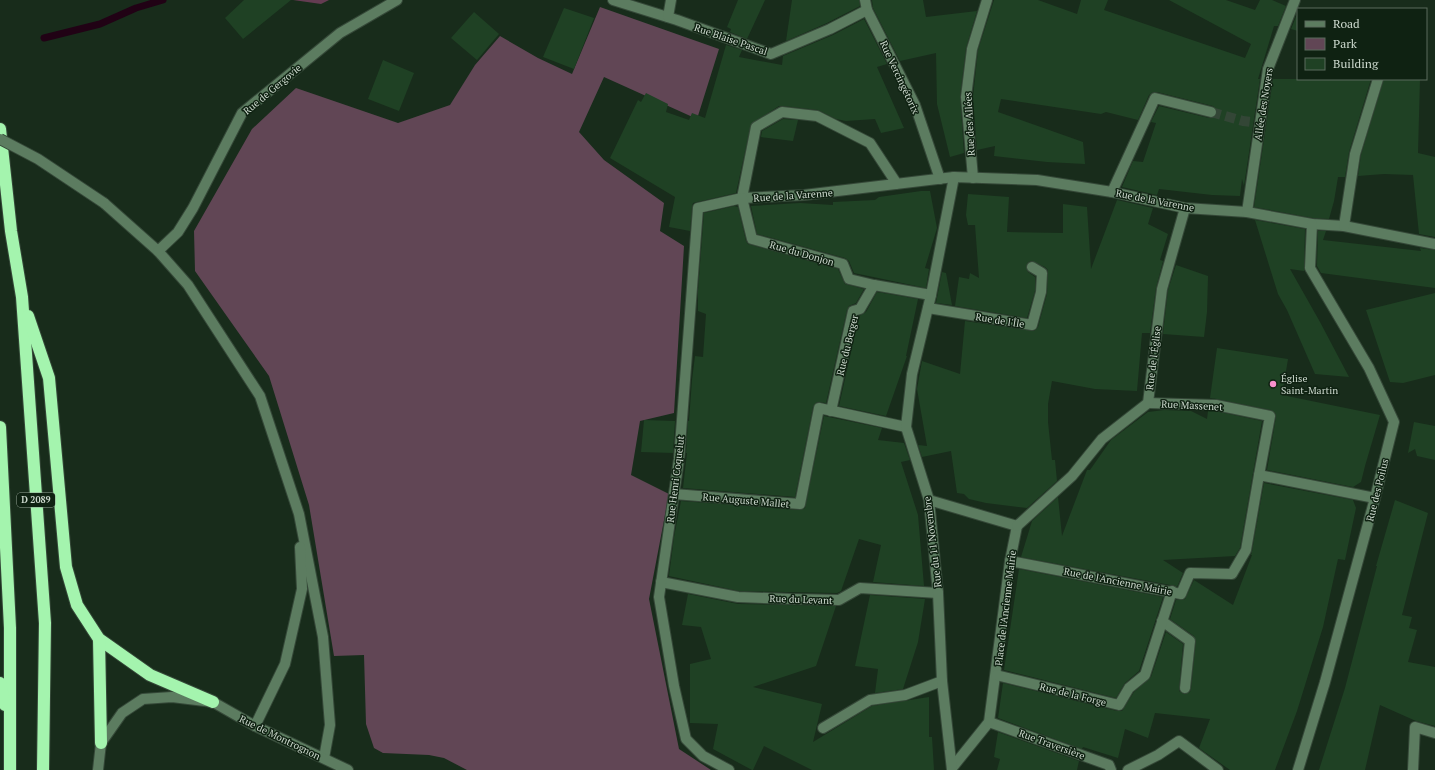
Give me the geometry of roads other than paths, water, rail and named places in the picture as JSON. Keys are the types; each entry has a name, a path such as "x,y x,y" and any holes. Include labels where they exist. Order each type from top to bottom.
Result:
{"highway":[{"name":"D 2089","path":"0,129 11,231 22,297 45,623 43,770"},
{"path":"22,297 49,378 66,567 77,605 98,639 150,675 213,702"},
{"name":"D 2089","path":"0,427 10,628 10,770"},
{"path":"98,639 101,743"},
{"path":"0,683 10,726"}],"street":[{"name":"Rue de Gergovie","path":"158,251 178,232 193,208 242,112 340,33 397,0"},
{"name":"Rue Blaise Pascal","path":"612,0 668,17 771,54 830,29 866,5"},
{"path":"668,17 671,0"},
{"name":"Rue des Allées","path":"973,178 966,97 972,49 987,0"},
{"name":"Allée des Noyers","path":"1248,212 1268,68 1295,0"},
{"name":"Rue Vercingétorix","path":"866,5 915,105 940,179"},
{"path":"1344,226 1355,154 1378,80"},
{"path":"1112,192 1155,98 1211,112"},
{"name":"Rue de la Varenne","path":"897,184 870,143 817,116 782,112 756,127 742,198 804,195 940,179 954,177 1037,180 1112,192 1185,208 1248,212 1312,224 1344,226 1435,244"},
{"path":"0,139 38,159 104,203 158,251 188,285 260,396 299,514 324,637 330,725 324,758"},
{"name":"Rue du 11 Novembre","path":"952,769 942,681 938,593 929,500 906,427 912,374 931,295 954,177"},
{"name":"Rue du Donjon","path":"742,198 752,239 843,264 849,279 931,295"},
{"name":"Rue Henri Coquelut","path":"729,770 703,756 686,738 674,686 659,598 679,459 698,208 742,198"},
{"name":"Rue de l'Église","path":"1017,526 1072,476 1102,439 1148,403 1162,289 1185,208"},
{"name":"Rue des Poilus","path":"1298,770 1325,682 1394,422 1369,368 1310,268 1312,224"},
{"name":"Rue de l'Île","path":"928,308 1032,325 1041,292 1042,273 1032,267"},
{"name":"Rue du Berger","path":"832,411 853,311 860,309 874,285"},
{"name":"Rue Massenet","path":"1148,403 1216,405 1270,416 1259,475"},
{"name":"Rue Auguste Mallet","path":"674,494 800,504 819,408 906,427"},
{"path":"1259,475 1375,498"},
{"name":"Rue de l'Ancienne Mairie","path":"1010,561 1182,594 1190,573 1232,574 1246,550 1259,475"},
{"path":"929,500 1017,526"},
{"path":"255,726 285,664 302,589 299,514"},
{"name":"Place de l'Ancienne Mairie","path":"989,722 1010,561 1017,526"},
{"name":"Rue du Levant","path":"661,582 738,597 838,600 860,588 938,593"},
{"name":"Rue de la Forge","path":"996,675 1119,705 1129,688 1145,675 1172,591"},
{"path":"1162,621 1190,641 1185,688"},
{"path":"823,728 870,700 905,695 942,681"},
{"path":"98,770 101,743 122,713 143,699 172,696 213,702"},
{"name":"Rue de Montrognon","path":"213,702 255,726 348,770"},
{"path":"952,769 989,722"},
{"name":"Rue Traversière","path":"989,722 1109,765 1111,770"},
{"path":"1413,770 1415,727 1435,733"},
{"path":"1128,770 1158,755 1180,741 1218,770"}],"waterway":[{"path":"44,38 100,24 136,8 163,0"}],"tunnel":[{"path":"1211,112 1243,121 1260,123"}],"place":[{"name":"Église Saint-Martin","path":"1273,384"}]}
